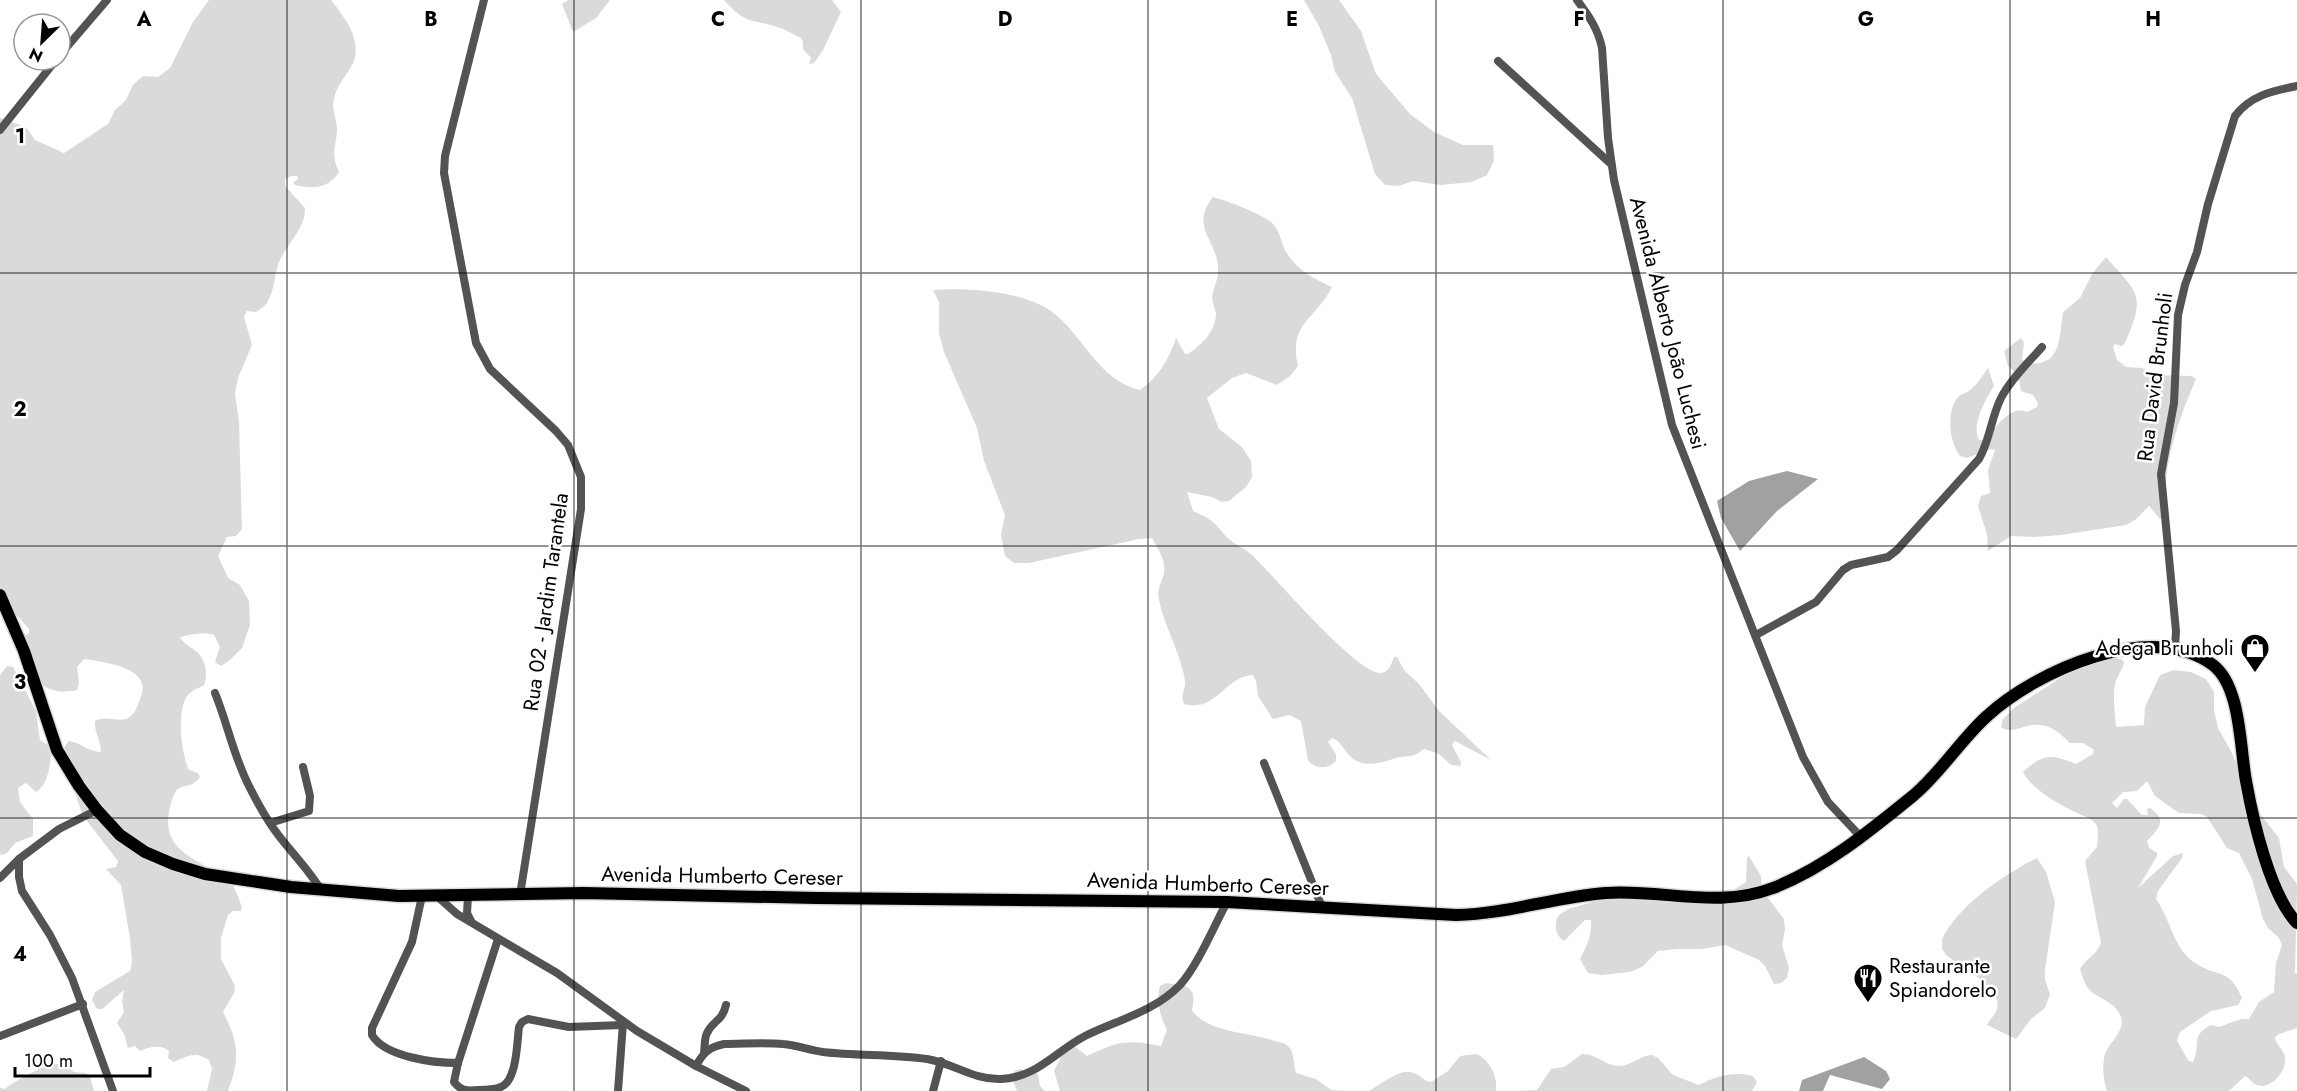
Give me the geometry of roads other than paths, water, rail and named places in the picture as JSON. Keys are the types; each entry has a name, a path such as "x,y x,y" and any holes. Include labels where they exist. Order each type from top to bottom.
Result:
{"main road":[{"name":"Avenida Humberto Cereser","path":"0,595 24,651 57,750 79,786 120,835 145,852 205,874 321,890 438,897 584,893 804,898 1227,902 1456,915 1491,913 1581,895 1611,893 1731,897 1757,894 1791,881 1845,848 1915,794 1986,717 2001,704 2033,684 2089,657 2112,651 2175,649 2198,656 2215,666 2225,679 2235,709 2246,783 2267,862 2280,900 2297,923"}],"street":[{"path":"72,41 107,0"},
{"name":"Rua 02 - Jardim Tarantela","path":"484,0 445,156 444,173 476,343 490,369 568,445 581,477 581,509 520,895"},
{"name":"Avenida Alberto João Luchesi","path":"1577,0 1593,22 1602,48 1611,164 1672,426 1803,757 1828,802 1860,836"},
{"path":"1498,61 1611,164"},
{"path":"0,130 46,72"},
{"name":"Rua David Brunholi","path":"2175,649 2176,632 2161,474 2174,403 2178,315 2181,301 2235,116 2243,105 2256,96 2297,86"},
{"path":"1756,635 1816,602 1843,570 1851,565 1888,557 1897,550 1979,459 2001,398 2012,381 2042,347"},
{"path":"215,693 227,722 234,753 250,789 270,823 312,875 321,890"},
{"path":"1264,763 1322,907"},
{"path":"270,823 309,811 310,796 303,767"},
{"path":"0,878 20,859 59,829 97,810"},
{"path":"20,859 19,877 22,891 50,935 83,1005 89,1028 113,1091"},
{"path":"422,896 412,942 372,1028 372,1035 380,1043 405,1055 423,1060 458,1063"},
{"path":"468,896 467,913 471,921"},
{"path":"438,897 447,907 557,973 623,1024 696,1066 746,1091"},
{"path":"696,1066 705,1053 714,1046 783,1044 824,1052 912,1057 940,1061 962,1072 987,1077 1017,1077 1039,1068 1086,1036 1147,1009 1172,993 1182,982 1227,902"},
{"path":"498,939 458,1063 454,1082 459,1089 492,1090 504,1087 510,1080 513,1070 519,1027 528,1019 569,1027 623,1024"},
{"path":"0,1036 83,1005"},
{"path":"705,1053 705,1036 723,1016 726,1005"},
{"path":"618,1091 623,1024"},
{"path":"933,1091 940,1061"}],"place":[{"name":"Adega Brunholi","path":"2255,674"},
{"name":"Restaurante Spiandorelo","path":"1868,1004"}]}
